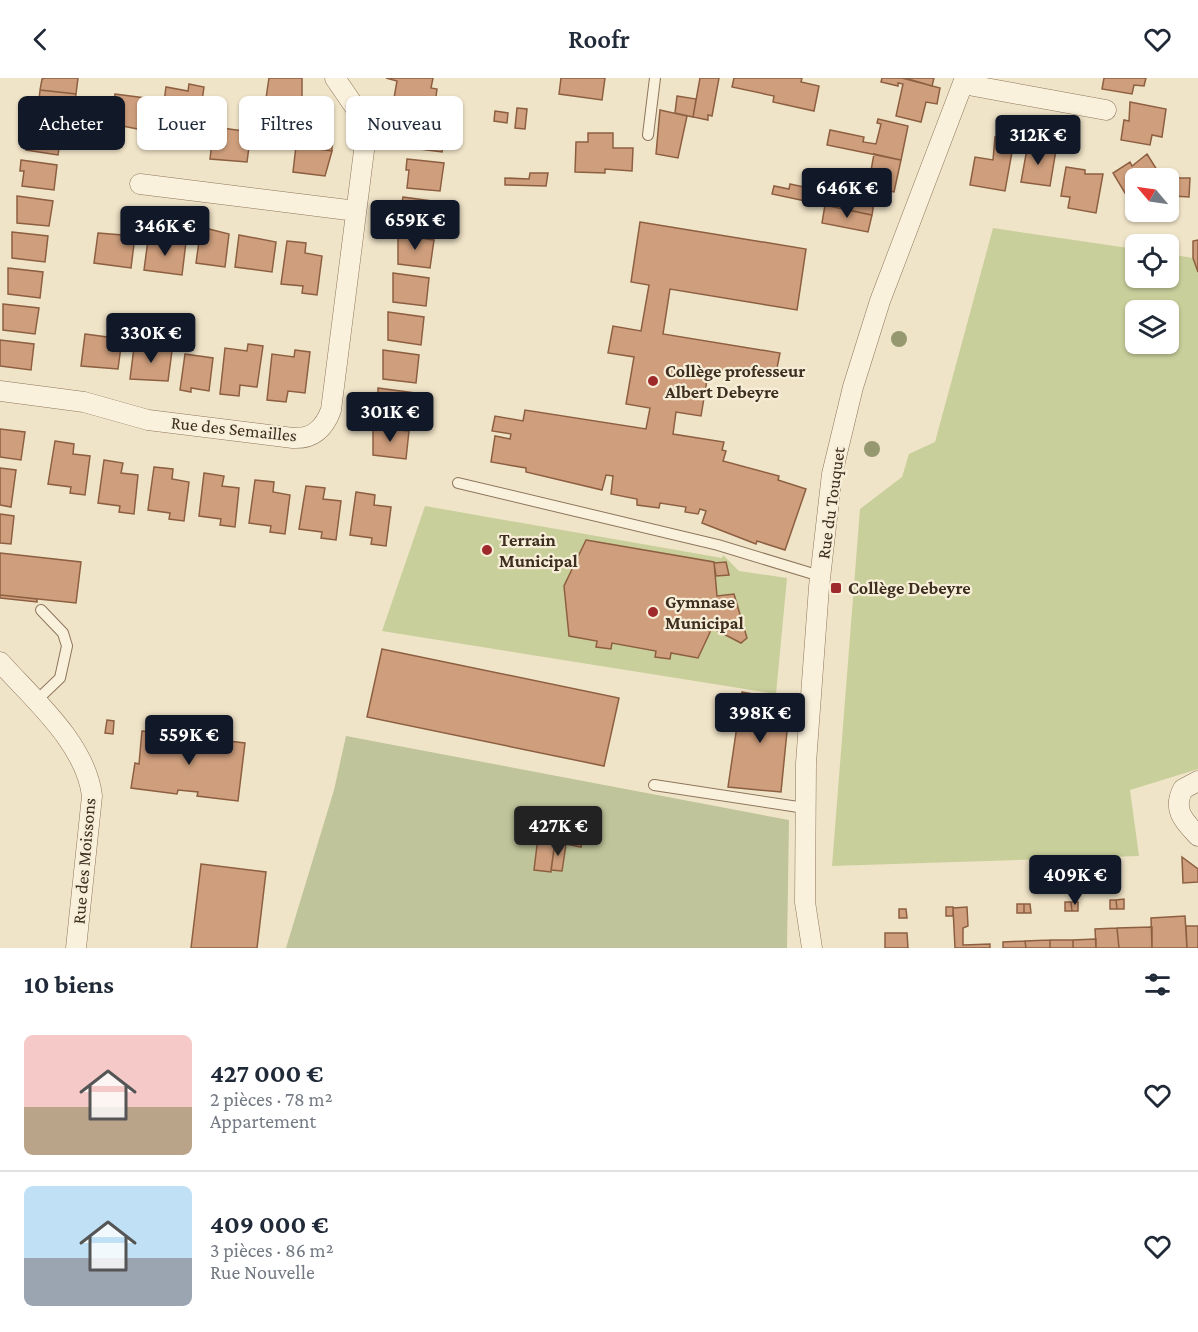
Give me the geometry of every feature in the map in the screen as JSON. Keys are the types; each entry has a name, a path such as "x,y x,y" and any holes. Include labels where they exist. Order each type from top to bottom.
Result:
{"street":[{"name":"Rue des Semailles","path":"0,391 84,402 148,420 292,438 310,436 323,427 331,410 366,135 355,105 335,78"},
{"path":"964,81 1106,110"},
{"name":"Rue du Touquet","path":"812,948 805,902 808,717 820,576 832,474 853,387 889,274 964,81"},
{"path":"140,184 356,211"},
{"name":"Rue des Moissons","path":"0,662 84,762 90,785 91,807 76,948"},
{"path":"1198,782 1183,789 1178,807 1181,817 1198,836"}],"lane":[{"path":"648,135 655,78"},
{"path":"458,483 718,545 820,576"},
{"path":"35,702 60,678 67,646 63,633 41,610"},
{"path":"654,785 805,808"}],"green space":[{"path":"993,228 1125,248 1125,288 1179,288 1179,256 1193,258 1198,272 1198,769 1130,790 1139,856 832,866 860,509 902,477 909,454 935,442"},
{"path":"425,506 722,558 723,555 739,571 787,578 776,694 382,631"},
{"path":"346,736 789,820 787,948 286,948 334,790"}],"building":[{"path":"78,78 76,94 40,90 42,79"},
{"path":"269,78 302,78 302,96 266,96"},
{"path":"386,78 433,78 431,88 437,89 436,96 394,96 397,81"},
{"path":"561,78 605,78 602,100 559,94"},
{"path":"700,78 719,78 712,116 708,115 708,120 693,117"},
{"path":"734,78 802,78 801,82 819,86 814,111 773,102 774,96 732,87"},
{"path":"882,78 902,78 940,88 937,104 926,102 921,122 896,116 903,84 898,83 898,86 881,82"},
{"path":"905,78 934,78 932,86"},
{"path":"1104,78 1146,78 1144,86 1134,85 1132,94 1102,89"},
{"path":"189,84 204,87 203,96 165,96 166,87 188,91"},
{"path":"40,90 76,94 76,96 39,96"},
{"path":"115,94 137,97 137,129 125,127 125,96 115,96"},
{"path":"677,96 696,99 693,117 675,113"},
{"path":"1130,102 1166,109 1162,137 1152,135 1150,145 1121,140 1124,120 1129,121"},
{"path":"517,108 527,109 525,129 515,128"},
{"path":"660,110 687,116 678,158 656,154"},
{"path":"495,111 508,113 507,123 494,121"},
{"path":"878,119 908,126 901,160 827,145 830,130 864,137 863,142 876,144 881,124 877,123"},
{"path":"227,129 239,130 239,150 249,150 247,162 210,159 211,150 227,150"},
{"path":"588,133 613,133 613,148 633,148 632,171 605,169 605,173 575,172 576,142 588,142"},
{"path":"995,137 1014,141 1005,191 970,185 975,157 993,160"},
{"path":"1028,143 1039,145 1038,149 1056,150 1050,186 1021,182"},
{"path":"26,150 59,150 58,155"},
{"path":"296,150 332,151 325,176 293,172"},
{"path":"874,154 901,160 894,192 868,187"},
{"path":"1147,154 1156,168 1125,168 1125,193 1113,173 1130,162 1132,166"},
{"path":"407,159 444,163 440,191 407,188 409,170 406,170"},
{"path":"21,160 57,165 54,190 22,186 24,171 20,171"},
{"path":"1066,167 1085,170 1085,174 1103,174 1096,213 1068,208 1070,197 1061,196"},
{"path":"530,173 548,173 546,186 505,185 505,178 529,179"},
{"path":"1179,178 1190,178 1189,197 1179,196"},
{"path":"790,184 874,202 872,215 772,194 774,186 789,189"},
{"path":"17,196 53,201 49,226 17,223"},
{"path":"403,197 439,202 435,230 402,226 405,208 401,208"},
{"path":"825,205 872,215 868,232 822,223"},
{"path":"640,222 806,249 797,310 670,289 663,334 780,353 775,378 709,368 701,416 676,412 673,434 724,442 722,450 726,451 723,461 779,476 778,480 806,489 785,550 757,541 756,544 702,523 706,511 700,509 698,514 685,512 686,507 660,503 659,508 637,505 637,499 611,494 613,476 606,475 602,490 526,472 526,468 491,462 495,436 510,439 511,434 492,431 495,416 523,421 525,410 646,429 650,408 626,404 634,357 608,353 613,326 641,331 649,285 631,282"},
{"path":"201,227 229,234 225,267 196,263"},
{"path":"12,232 48,236 45,262 12,258"},
{"path":"98,233 135,236 131,268 94,263"},
{"path":"239,235 276,242 272,272 235,267"},
{"path":"398,235 434,240 430,268 398,264"},
{"path":"167,239 186,242 182,275 144,270 148,240 166,242"},
{"path":"1198,240 1198,272 1193,258 1193,241"},
{"path":"287,241 306,243 305,253 322,256 317,295 302,293 303,286 281,284"},
{"path":"8,268 43,272 40,298 8,294"},
{"path":"393,273 429,278 426,306 393,302"},
{"path":"3,304 39,308 35,334 3,330"},
{"path":"388,312 424,317 421,345 388,340"},
{"path":"85,334 122,339 118,369 81,366"},
{"path":"0,340 34,344 31,370 0,366"},
{"path":"248,344 263,346 257,387 240,385 239,396 220,394 225,348 247,351"},
{"path":"134,347 172,351 168,381 130,379"},
{"path":"295,350 310,352 305,393 288,391 286,402 267,400 272,354 294,357"},
{"path":"383,350 419,355 416,383 383,379"},
{"path":"185,354 213,358 209,391 191,388 191,392 180,390"},
{"path":"378,388 415,393 411,421 378,417"},
{"path":"373,427 409,431 406,459 373,455"},
{"path":"0,429 25,432 21,460 0,457"},
{"path":"55,441 74,444 73,454 90,456 85,495 70,493 71,487 48,484"},
{"path":"104,460 123,463 121,473 138,475 134,514 119,512 120,506 98,503"},
{"path":"154,467 173,469 172,479 189,482 184,521 169,519 170,513 148,510"},
{"path":"0,468 16,470 11,507 0,505"},
{"path":"204,473 224,476 222,486 239,488 235,527 220,525 221,519 199,516"},
{"path":"255,480 274,482 273,492 290,495 285,534 270,532 271,526 249,523"},
{"path":"306,486 325,488 323,499 341,501 336,540 321,538 322,532 299,529"},
{"path":"356,492 375,495 374,505 391,507 386,546 371,544 372,538 350,535"},
{"path":"0,514 14,516 11,544 0,543"},
{"name":"Gymnase Municipal","path":"586,540 714,562 717,596 734,594 747,638 741,643 712,628 698,658 671,653 670,659 655,657 656,651 612,643 611,649 596,647 597,641 569,636 564,586"},
{"path":"0,553 81,562 76,603 0,595"},
{"path":"726,562 729,575 716,576 714,563"},
{"path":"0,595 37,599 37,602 0,598"},
{"path":"382,649 619,698 604,766 367,717"},
{"path":"742,692 790,701 781,792 728,787"},
{"path":"107,720 114,721 113,734 105,733"},
{"path":"142,731 245,743 238,801 197,796 198,792 178,790 177,794 131,788 135,763 139,764"},
{"path":"539,829 556,832 551,872 534,870"},
{"path":"556,832 583,837 581,847 555,842"},
{"path":"555,842 566,844 562,871 551,870"},
{"path":"1182,857 1198,869 1198,882 1183,883"},
{"path":"201,864 266,872 257,948 191,948"},
{"path":"1124,899 1124,909 1117,909 1116,900"},
{"path":"1110,900 1116,900 1117,909 1110,909"},
{"path":"1065,902 1071,902 1072,911 1065,911"},
{"path":"1071,902 1078,902 1078,911 1072,911"},
{"path":"1017,904 1024,904 1024,913 1017,913"},
{"path":"1024,904 1030,904 1031,913 1024,913"},
{"path":"946,907 953,907 953,916 946,916"},
{"path":"967,907 968,926 963,928 963,945 990,944 990,948 955,948 953,908"},
{"path":"899,909 906,909 907,918 899,918"},
{"path":"1185,916 1187,948 1152,948 1151,918"},
{"path":"1186,926 1198,926 1198,948 1187,948"},
{"path":"1152,927 1152,948 1119,948 1117,928"},
{"path":"1117,928 1119,948 1096,948 1095,929"},
{"path":"885,933 907,933 908,948 885,948"},
{"path":"1096,939 1096,948 1073,948 1073,940"},
{"path":"1050,940 1050,948 1026,948 1025,941"},
{"path":"1050,940 1073,940 1073,948 1050,948"},
{"path":"1025,941 1026,948 1003,948 1003,942"}],"place":[{"name":"Collège professeur Albert Debeyre","path":"653,381"},
{"name":"Terrain Municipal","path":"487,550"},
{"name":"Collège Debeyre","path":"836,588"},
{"name":"Gymnase Municipal","path":"653,612"}]}
